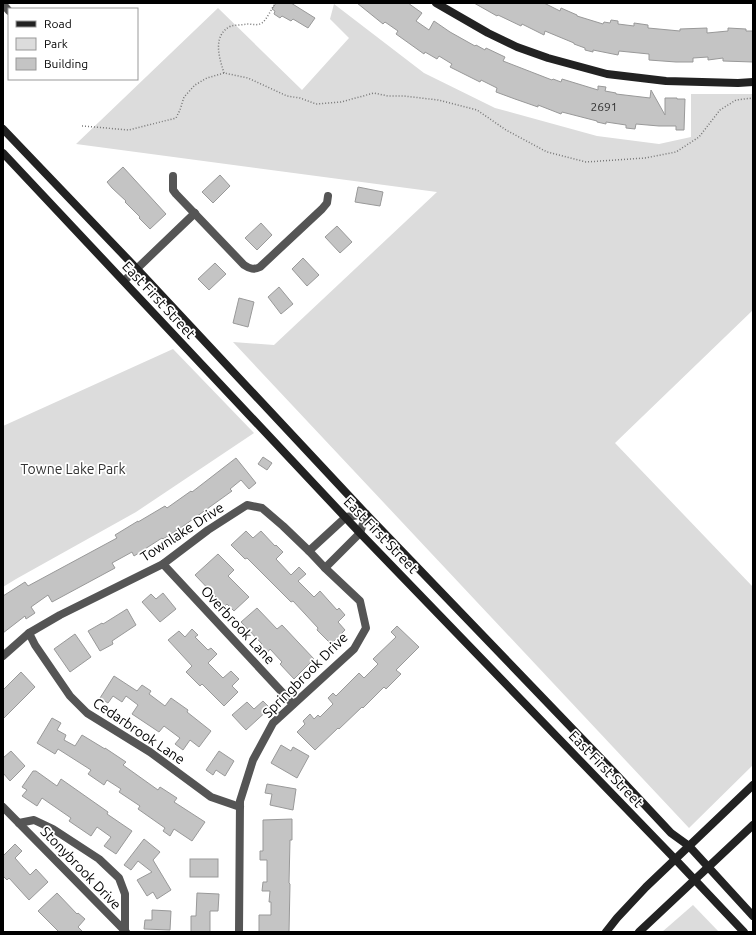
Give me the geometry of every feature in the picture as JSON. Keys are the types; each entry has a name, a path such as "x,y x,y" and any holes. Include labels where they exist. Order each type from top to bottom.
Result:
{"main road":[{"path":"436,3 488,33 517,47 548,58 607,74 666,81 738,84 753,82"},
{"name":"East First Street","path":"3,128 366,514 671,833 689,846 708,867"},
{"name":"East First Street","path":"3,153 360,533 744,932"},
{"path":"606,932 646,887 753,785"},
{"path":"639,932 753,825"},
{"path":"708,867 753,916"}],"street":[{"path":"173,176 173,190 176,194 244,266 252,269 256,269 260,266 322,209 327,203 328,196"},
{"path":"124,281 195,213"},
{"name":"Townlake Drive","path":"3,656 29,633 60,615 163,564 208,530 247,505 262,508 309,551 325,568"},
{"path":"309,551 346,517 366,514 360,533 325,568"},
{"name":"Overbrook Lane","path":"163,564 293,704"},
{"name":"Springbrook Drive","path":"239,932 240,801 253,760 273,724 354,649 366,628 360,601 325,568"},
{"name":"Cedarbrook Lane","path":"29,633 35,645 70,696 87,713 150,752 211,797 240,807"},
{"name":"Stonybrook Drive","path":"3,807 126,932"},
{"name":"Stonybrook Drive","path":"19,823 34,820 53,829 99,859 119,878 125,894 126,932"}],"path":[{"path":"224,73 219,55 218,44 224,30 233,26 250,24 256,25 263,22 274,5"},
{"path":"82,126 129,130 176,118 184,97 195,85 207,78 224,73 248,78 287,96 300,98 316,104 341,102 374,93 388,96 404,96 438,100 477,110 506,130 547,152 586,162 646,158 676,152 699,137 720,110 736,100 753,98"}],"green space":[{"path":"334,4 424,73 495,108 597,136 659,144 691,137 691,94 753,94 753,310 615,443 753,587 753,765 689,828 233,342 274,345 437,192 76,144 218,8 302,90 349,38 330,19"},
{"name":"Towne Lake Park","path":"173,349 254,433 136,512 3,587 3,426"},
{"path":"693,905 719,932 662,932"}],"building":[{"path":"276,3 291,3 315,18 308,28 293,19 291,21 282,16 280,18 274,14 275,11 272,9"},
{"path":"357,3 408,3 422,13 416,21 429,30 434,21 475,46 476,45 485,50 486,48 505,57 503,61 552,80 561,82 562,79 598,90 598,86 606,87 605,91 616,94 650,98 651,90 665,115 665,98 685,99 684,130 676,130 676,126 636,124 635,129 626,128 626,125 606,122 606,124 562,112 561,114 496,92 497,88 481,80 480,82 450,67 452,64 439,56 437,59 425,52 424,54 396,34 398,31 385,22 383,24"},
{"path":"474,3 544,3 560,11 561,8 577,16 603,24 604,22 610,23 611,20 618,21 618,24 634,26 634,23 648,25 648,28 680,31 680,29 707,28 707,33 728,31 728,28 746,29 746,31 753,31 753,62 723,61 723,58 708,60 708,57 693,58 693,62 676,62 649,60 649,54 619,51 618,55 593,50 593,52 585,50 585,48 545,31 544,35 522,24 521,26 498,15 497,16"},
{"path":"123,167 166,214 150,229 107,182"},
{"path":"220,175 230,186 213,203 202,192"},
{"path":"358,187 383,192 380,206 355,202"},
{"path":"261,223 272,235 257,250 245,238"},
{"path":"337,226 352,242 340,253 325,237"},
{"path":"303,258 319,275 307,286 292,269"},
{"path":"215,263 226,274 209,290 198,279"},
{"path":"279,287 293,304 281,314 268,297"},
{"path":"239,298 254,302 248,327 233,323"},
{"path":"263,457 272,463 267,470 258,464"},
{"path":"236,458 256,483 249,489 241,480 230,489 232,491 182,527 134,556 132,552 112,563 115,568 52,602 48,595 31,607 35,613 26,619 25,616 3,633 3,596 25,582 28,586 117,538 115,535 165,506 167,508 191,491 192,492"},
{"path":"246,531 253,538 261,531 283,552 276,559 291,575 299,567 306,574 298,581 314,597 320,591 337,610 339,608 345,615 338,622 345,630 331,644 317,630 318,628 293,601 291,602 247,558 245,559 231,545"},
{"path":"218,554 234,570 228,576 249,597 234,611 227,604 222,609 216,602 218,599 195,575"},
{"path":"163,593 176,609 160,622 142,602 151,594 156,599"},
{"path":"257,608 277,629 282,625 314,659 294,679 280,664 282,662 270,649 267,653 260,646 262,644 241,622"},
{"path":"127,609 136,625 112,641 113,644 100,651 88,631 102,623 103,624"},
{"path":"397,626 419,647 396,670 401,674 386,689 384,687 363,708 362,707 339,729 338,728 315,750 297,732 305,724 303,721 310,714 314,719 318,715 320,717 333,704 328,698 333,693 336,696 359,673 364,678 378,664 373,659 396,637 391,632"},
{"path":"192,629 198,635 195,637 208,650 211,648 217,654 208,663 223,678 231,671 239,679 232,686 238,692 224,706 202,684 200,686 186,672 192,666 168,640 179,631 185,637"},
{"path":"75,634 91,657 70,672 54,649"},
{"path":"21,672 35,687 3,719 3,690"},
{"path":"114,676 137,691 142,685 151,691 149,694 165,706 171,698 188,710 187,712 211,731 199,747 190,740 183,750 175,744 180,738 164,726 159,732 132,714 138,705 126,696 122,702 113,696 108,703 100,698"},
{"path":"263,701 270,708 246,730 232,715 247,702 254,709"},
{"path":"52,718 61,723 57,730 66,735 64,740 75,746 82,735 105,748 126,762 123,765 158,790 160,787 177,798 174,802 205,822 192,841 174,829 170,836 163,831 165,828 138,809 140,806 119,792 121,789 107,780 104,785 88,774 91,770 58,749 55,754 37,743"},
{"path":"281,745 291,751 293,747 309,756 297,778 271,763"},
{"path":"11,751 25,766 10,781 3,773 3,758"},
{"path":"219,751 234,761 225,776 216,770 213,775 206,770"},
{"path":"33,771 36,771 57,786 61,779 132,831 116,854 104,846 111,837 97,827 91,836 69,821 71,818 42,798 37,806 22,796 27,790 22,787"},
{"path":"267,784 296,789 293,810 270,805 272,794 265,793"},
{"path":"292,819 292,840 290,840 289,932 259,932 259,915 271,915 271,902 269,902 270,891 262,891 263,882 267,882 267,860 260,860 260,851 263,851 263,820"},
{"path":"144,839 160,852 153,860 171,890 157,899 153,892 147,896 137,880 152,872 138,861 131,870 124,865"},
{"path":"15,844 22,851 15,858 30,875 36,869 48,882 29,900 9,878 7,880 3,876 3,856"},
{"path":"190,859 218,859 218,877 190,877"},
{"path":"57,893 77,914 78,913 85,919 78,927 83,932 59,932 38,911"},
{"path":"197,893 219,894 218,911 210,911 210,932 191,932 191,916 196,916"},
{"path":"152,910 171,911 170,930 144,929 145,920 152,920"}]}
